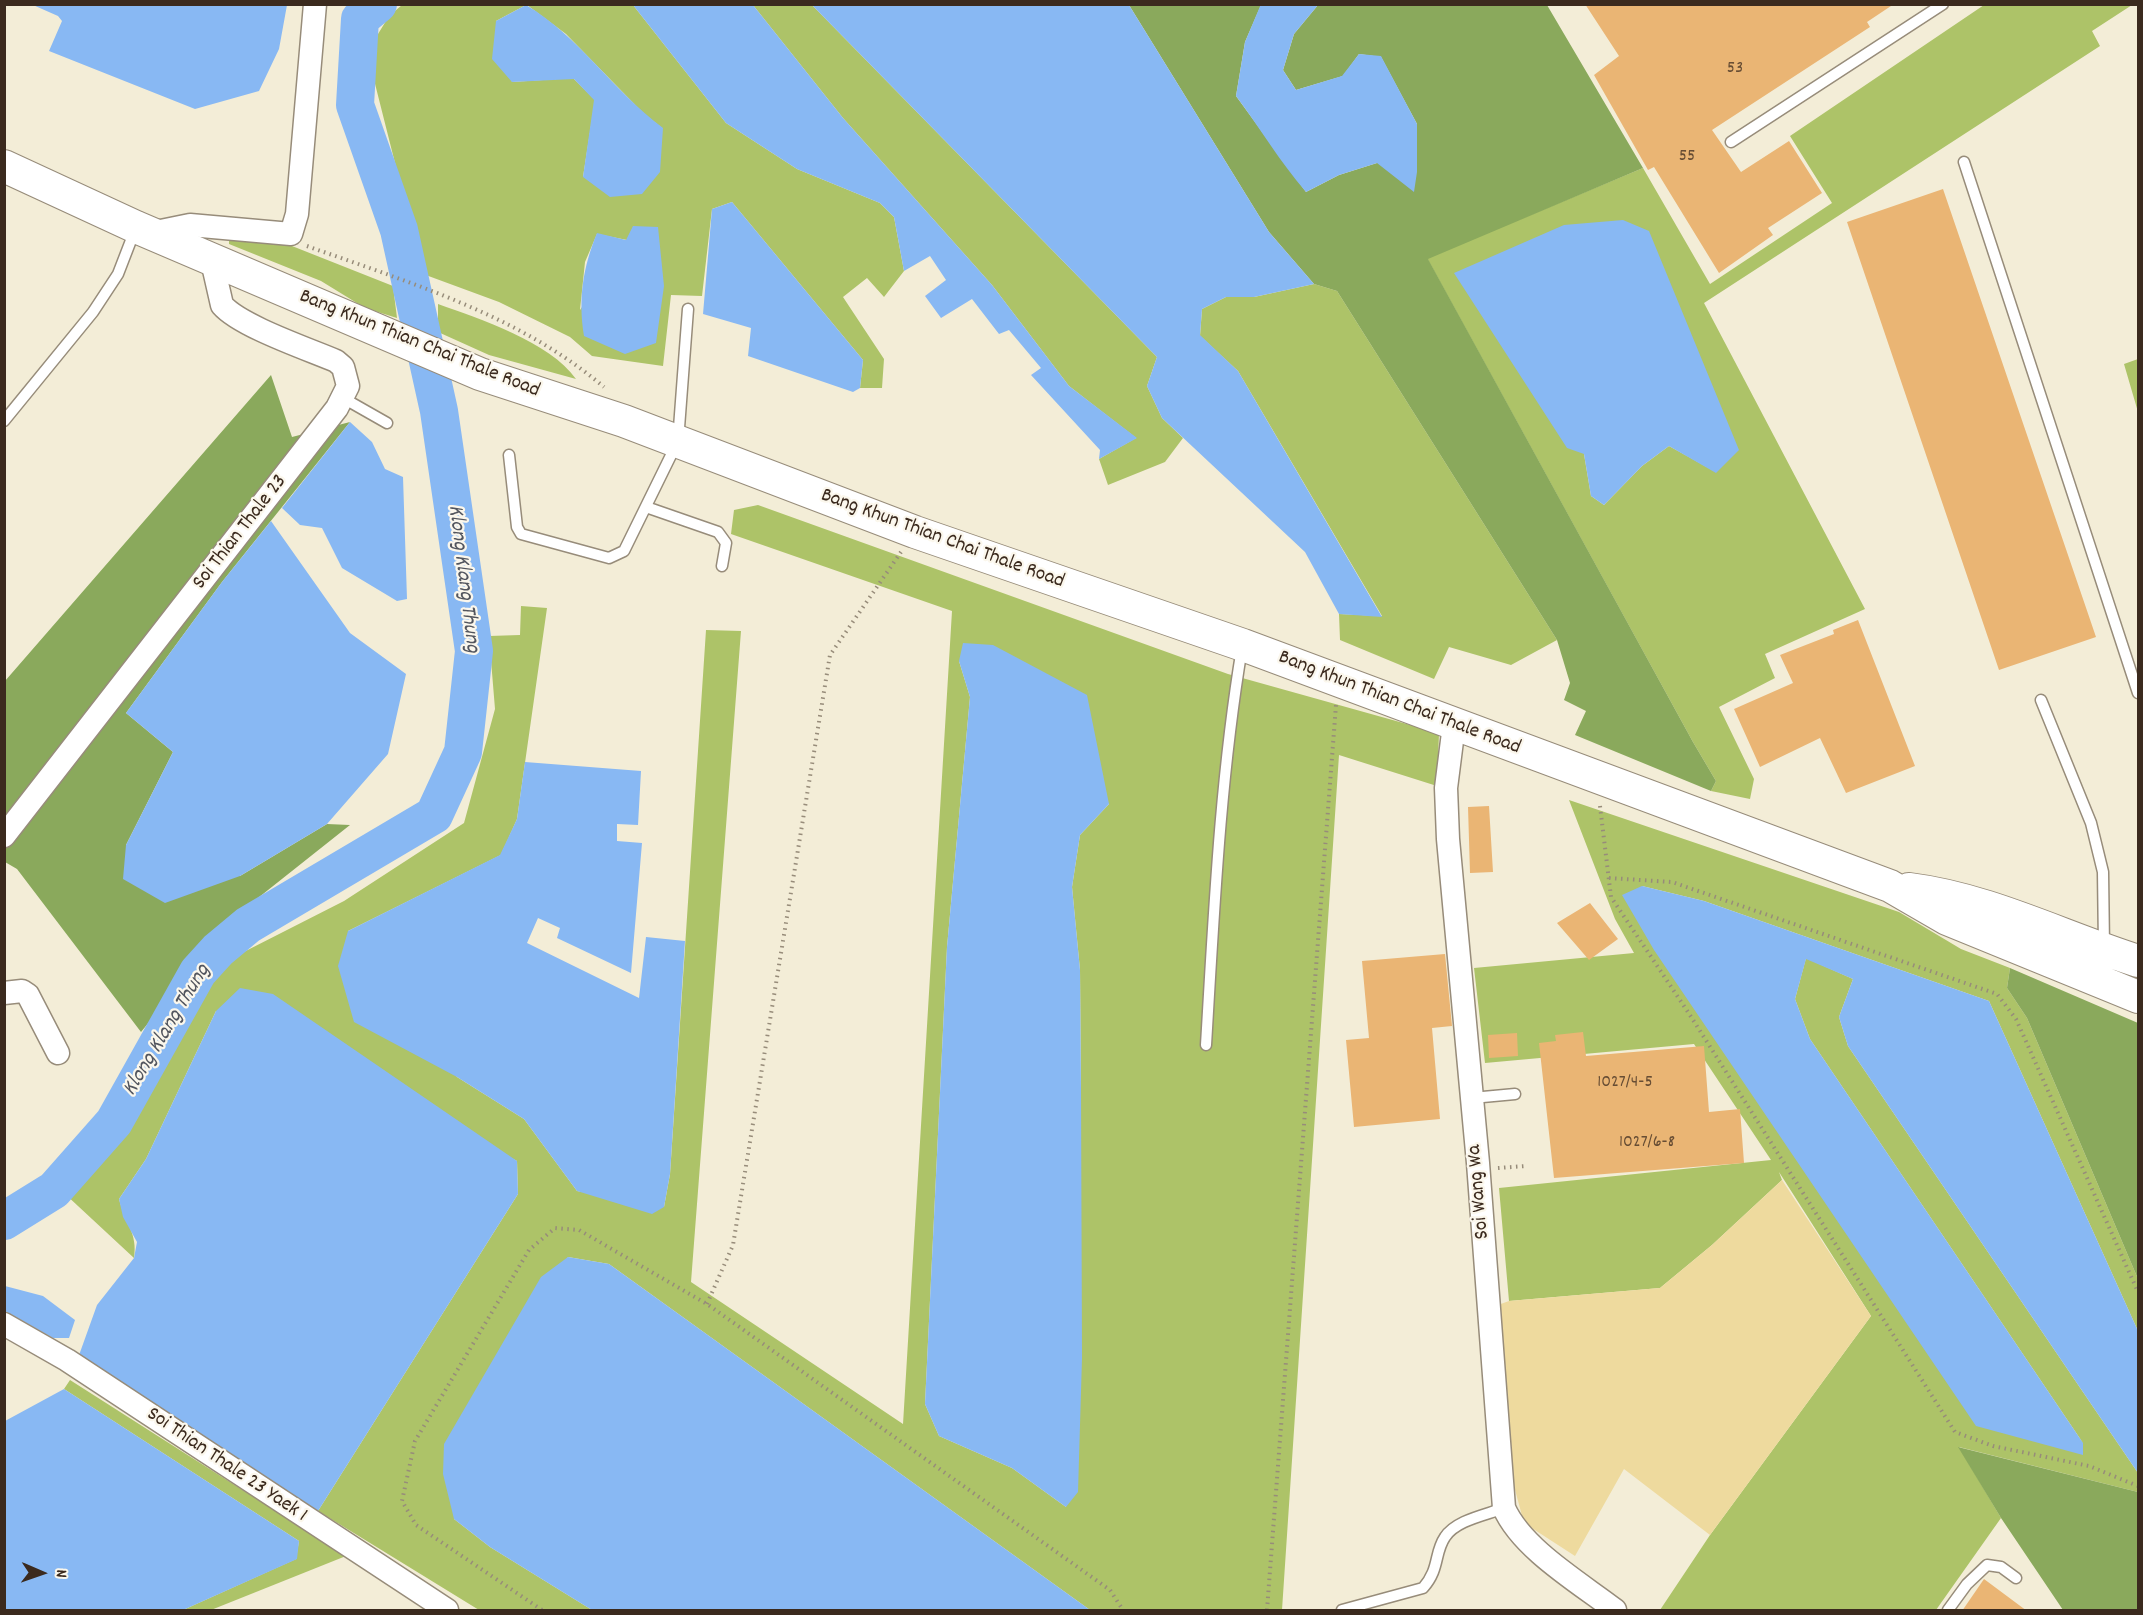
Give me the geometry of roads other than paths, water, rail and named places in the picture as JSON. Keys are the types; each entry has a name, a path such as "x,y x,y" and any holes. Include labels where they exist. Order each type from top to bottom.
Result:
{"main road":[{"name":"Bang Khun Thian Chai Thale Road","path":"4,166 212,261 480,374 678,441 915,532 1243,645 1597,779 1890,886 1947,919 2139,997"},
{"name":"Bang Khun Thian Chai Thale Road","path":"1890,886 1938,892 2016,915 2104,950 2139,961"}],"street":[{"path":"143,230 190,225 291,234 297,214 315,4"},
{"path":"212,261 222,305 226,310 253,325 336,361 347,376 348,386 343,398"},
{"name":"Soi Thian Thale 23","path":"4,836 331,417 343,398"},
{"name":"Soi Wang Wa","path":"1454,725 1446,788 1448,839 1479,1170 1504,1509"},
{"path":"4,993 22,991 28,995 58,1053"},
{"name":"Soi Thian Thale 23 Yaek 1","path":"4,1324 67,1360 447,1611"},
{"path":"1504,1509 1510,1521 1536,1548 1615,1611"}],"lane":[{"path":"1731,142 1943,4"},
{"path":"1964,162 2139,693"},
{"path":"4,421 93,312 143,230"},
{"path":"509,455 517,527 521,534 609,558 624,551 678,441 688,309"},
{"path":"343,398 387,423"},
{"path":"646,507 718,532 726,543 722,566"},
{"path":"1206,1045 1215,878 1232,712 1243,645"},
{"path":"2041,700 2091,822 2103,872 2104,950"},
{"path":"1472,1098 1515,1094"},
{"path":"1342,1611 1423,1588 1432,1578 1444,1538 1471,1520 1504,1509"},
{"path":"1948,1611 1967,1584 1987,1565 2001,1567 2016,1578"}],"water":[{"path":"287,4 279,49 259,91 195,109 49,51 62,21 58,16 33,5"},
{"path":"1261,4 1318,5 1294,34 1283,70 1296,90 1342,76 1359,54 1381,56 1417,124 1417,172 1414,192 1377,163 1339,175 1306,192 1297,181 1236,96 1245,42"},
{"path":"526,5 563,32 628,98 663,128 660,172 642,194 610,197 583,177 594,100 574,79 512,82 492,59 496,21"},
{"path":"633,5 753,5 843,118 992,285 1069,386 1137,438 1099,459 1100,450 1031,375 1041,368 1009,330 999,334 972,299 941,318 925,296 946,280 930,256 904,271 894,217 880,203 797,169 726,123"},
{"path":"812,5 1129,5 1269,232 1314,284 1254,297 1226,297 1202,309 1200,335 1238,371 1382,617 1339,614 1305,552 1162,418 1147,386 1157,357"},
{"path":"732,202 863,360 860,388 853,392 748,356 751,328 703,314 712,209"},
{"path":"1623,220 1649,231 1739,450 1716,473 1669,446 1642,466 1604,505 1591,496 1584,454 1567,448 1454,273 1564,225"},
{"path":"633,226 658,227 664,286 656,343 625,354 584,336 582,296 588,258 597,233 626,240"},
{"path":"350,422 372,442 385,469 403,477 407,599 397,601 342,568 322,528 300,525 282,508"},
{"path":"271,521 350,633 406,674 388,754 327,824 240,876 165,903 123,879 126,845 173,752 126,713 222,582"},
{"path":"963,643 993,645 1087,695 1109,804 1080,835 1072,887 1080,970 1082,1358 1078,1492 1066,1507 1012,1468 939,1436 925,1404 947,947 970,697 959,661"},
{"path":"525,762 641,771 638,825 617,824 617,841 642,843 631,973 557,938 560,928 538,918 527,943 639,998 646,937 685,941 670,1174 664,1207 652,1214 577,1191 524,1119 457,1077 354,1022 338,966 348,931 500,855 517,819"},
{"path":"1642,886 1704,901 1989,1001 2138,1331 2138,1473 1848,1046 1839,1017 1853,979 1806,959 1795,999 1810,1039 2083,1443 2083,1455 1976,1426 1654,950 1622,895"},
{"path":"240,988 273,994 517,1161 518,1194 318,1511 78,1358 97,1305 134,1258 137,1242 123,1217 119,1199 146,1159 216,1011"},
{"path":"568,1257 609,1264 1090,1610 592,1610 490,1547 454,1519 443,1474 444,1444 541,1277"},
{"path":"5,1286 43,1296 75,1320 69,1338 53,1338 5,1311"},
{"path":"64,1389 299,1541 297,1559 183,1610 5,1610 5,1421"}],"waterway":[{"name":"Klong Klang Thung","path":"4,1221 54,1190 114,1122 198,972 218,950 248,925 434,815 463,752 474,651 439,411 399,230 355,105 360,19 378,4"}]}
